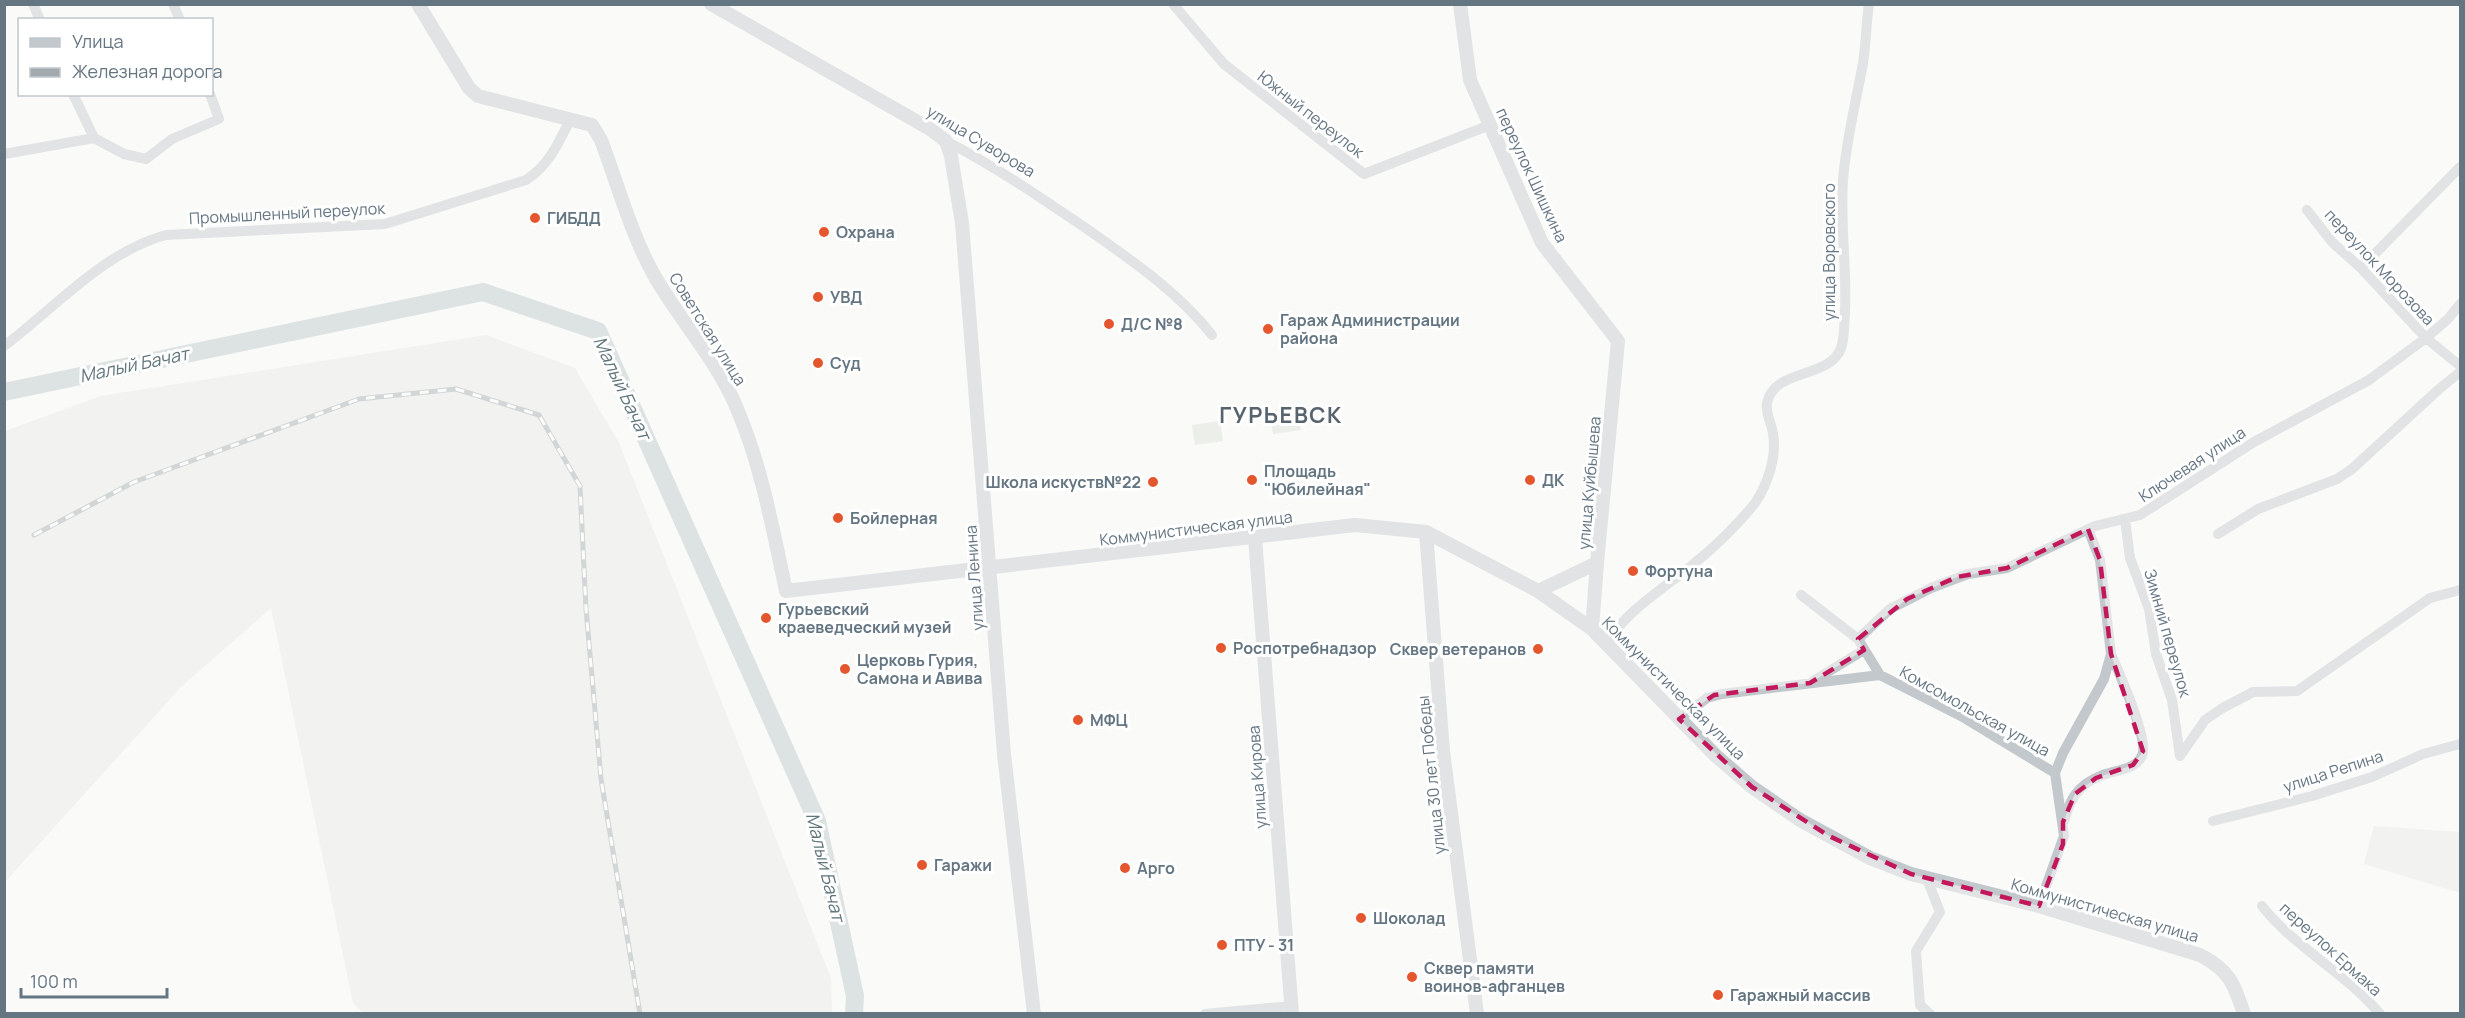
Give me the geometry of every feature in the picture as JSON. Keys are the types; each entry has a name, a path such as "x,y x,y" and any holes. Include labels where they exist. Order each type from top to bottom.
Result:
{"street":[{"path":"33,4 39,18"},
{"path":"173,4 179,18"},
{"path":"418,4 469,88 478,96 570,120"},
{"name":"улица Суворова","path":"711,4 907,116 1039,196 1124,255 1196,314 1212,335"},
{"name":"Южный переулок","path":"1173,4 1224,64 1364,174 1490,125"},
{"name":"переулок Шишкина","path":"1460,4 1470,81 1542,243 1618,341"},
{"name":"улица Воровского","path":"1607,643 1647,599 1699,560 1755,502 1769,472 1774,453 1767,403 1772,393 1779,385 1829,363 1841,348 1846,273 1842,216 1843,180 1848,135 1863,61 1869,4"},
{"path":"74,96 94,138 124,154 146,159 172,140 219,119 211,96"},
{"name":"Советская улица","path":"570,120 592,125 601,140 655,276 724,381 738,410 766,496 786,591"},
{"name":"Промышленный переулок","path":"4,346 83,280 144,241 166,235 386,224 526,180 538,172 551,158 570,120"},
{"path":"4,154 94,138"},
{"name":"улица Ленина","path":"946,141 955,170 962,223 1004,754 1034,1014"},
{"path":"2361,268 2460,167"},
{"name":"переулок Морозова","path":"2307,210 2332,242 2361,268 2426,338 2460,366"},
{"name":"Ключевая улица","path":"1858,639 1875,621 1906,598 1957,577 2007,568 2088,530 2140,515 2254,442 2369,380 2426,338 2448,319 2460,304"},
{"name":"улица Куйбышева","path":"1538,591 1597,563 1618,341"},
{"path":"2218,534 2258,508 2337,478 2352,469 2460,372"},
{"name":"Зимний переулок","path":"2125,519 2130,558 2149,609 2156,654 2172,700 2180,756 2205,720 2221,709 2253,692 2296,691 2430,598 2460,590"},
{"name":"Коммунистическая улица","path":"786,591 1355,525 1426,532 1538,591 1593,629 1715,754 1752,787 1800,820 1870,858 1927,879 2039,906 2200,955 2216,963 2226,973 2234,984 2244,1014"},
{"path":"2063,822 2071,801 2080,788 2102,775 2133,765 2143,751 2136,721 2111,654 2100,560 2088,530"},
{"name":"улица 30 лет Победы","path":"1426,532 1443,751 1477,1014"},
{"name":"улица Кирова","path":"1255,538 1292,1010"},
{"path":"1593,629 1597,563"},
{"name":"Комсомольская улица","path":"1801,595 1858,639 1880,675 1961,716 2055,773"},
{"name":"Комсомольская улица","path":"1810,683 1864,650"},
{"path":"2039,906 2063,844 2063,822 2055,773 2063,753 2104,679 2111,654"},
{"name":"Комсомольская улица","path":"1679,718 1714,695 1880,675"},
{"name":"улица Репина","path":"2213,821 2312,796 2372,777 2423,754 2460,744"},
{"path":"1927,879 1940,912 1916,951 1920,1005 1930,1014"},
{"name":"переулок Ермака","path":"2262,906 2276,923 2361,994 2380,1014"},
{"path":"1204,1014 1292,1010"}],"highlighted area":[{"path":"2088,529 2100,560 2111,654 2143,751 2133,765 2096,778 2075,794 2063,822 2063,844 2039,906 1911,874 1829,836 1752,787 1679,719 1714,695 1810,683 1864,650 1858,639 1907,599 1957,577 2007,568"}],"shaded area":[{"path":"486,335 575,368 619,443 831,978 832,1013 363,1013 353,1003 271,608 180,688 5,882 5,431 101,396"},
{"path":"1298,410 1301,430 1273,434 1270,414"},
{"path":"1220,421 1223,441 1195,445 1192,425"},
{"path":"2374,826 2460,832 2460,893 2364,864"}],"waterway":[{"name":"Малый Бачат","path":"4,392 483,292 598,331 817,821 855,996 854,1014"}],"railway":[{"path":"34,535 134,482 359,399 456,389 539,415 580,486 586,609 601,779 640,1014"}],"place":[{"name":"ГИБДД","path":"535,218"},
{"name":"Охрана","path":"824,232"},
{"name":"УВД","path":"818,297"},
{"name":"Д/С №8","path":"1109,324"},
{"name":"Гараж Администрации района","path":"1268,329"},
{"name":"Суд","path":"818,363"},
{"name":"Площадь \"Юбилейная\"","path":"1252,480"},
{"name":"ДК","path":"1530,480"},
{"name":"Школа искуств№22","path":"1153,482"},
{"name":"Бойлерная","path":"838,518"},
{"name":"Фортуна","path":"1633,571"},
{"name":"Гурьевский краеведческий музей","path":"766,618"},
{"name":"Роспотребнадзор","path":"1221,648"},
{"name":"Сквер ветеранов","path":"1538,649"},
{"name":"Церковь Гурия, Самона и Авива","path":"845,669"},
{"name":"МФЦ","path":"1078,720"},
{"name":"Гаражи","path":"922,865"},
{"name":"Арго","path":"1125,868"},
{"name":"Шоколад","path":"1361,918"},
{"name":"ПТУ - 31","path":"1222,945"},
{"name":"Сквер памяти воинов-афганцев","path":"1412,977"},
{"name":"Гаражный массив","path":"1718,995"}],"district":[{"name":"ГУРЬЕВСК","path":"1281,415"}]}
